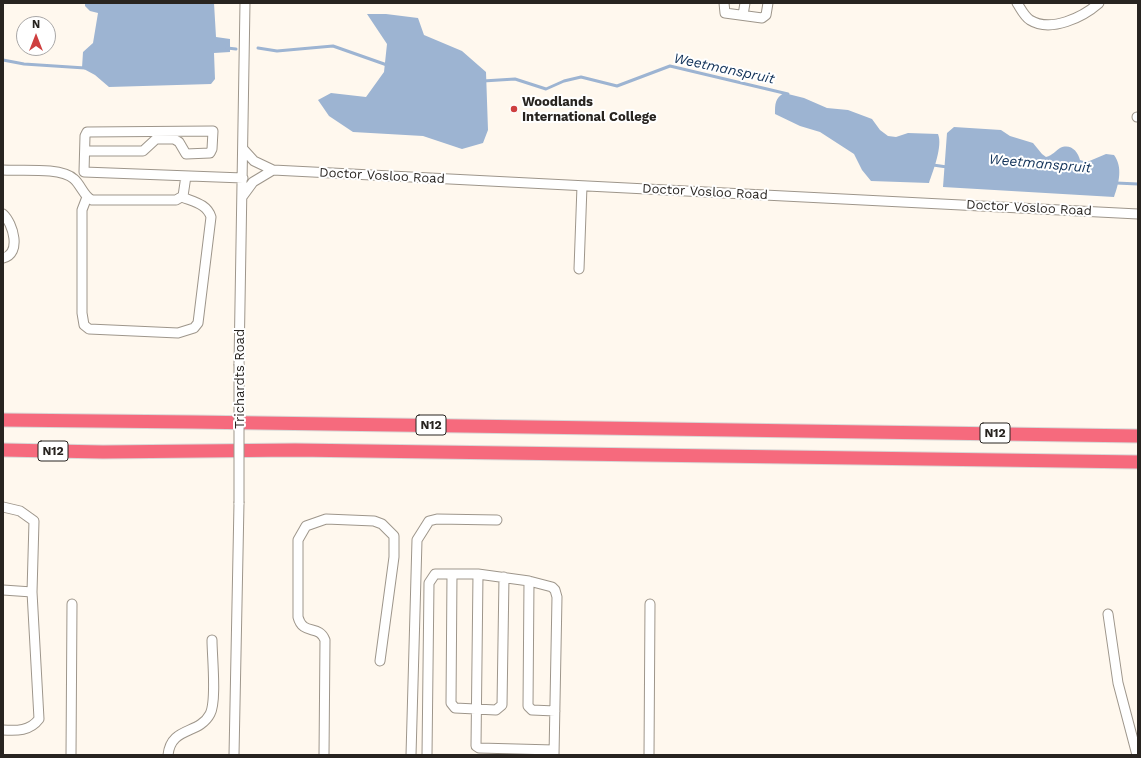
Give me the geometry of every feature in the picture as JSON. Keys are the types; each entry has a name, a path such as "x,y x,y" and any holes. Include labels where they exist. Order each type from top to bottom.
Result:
{"highway":[{"path":"3,415 193,422"},
{"name":"N12","path":"3,420 1138,436"},
{"name":"N12","path":"3,450 103,452 295,450 1138,462"}],"street":[{"name":"Trichardts Road","path":"234,755 240,504 240,364 245,3"},
{"path":"724,3 726,13 762,18 766,15 768,3"},
{"path":"744,3 744,15"},
{"path":"1017,3 1027,18 1032,21 1047,24 1071,20 1089,11 1099,3"},
{"path":"174,134 186,154 206,154 210,153 212,149 213,131 174,134 91,131 87,132 85,136 84,172 243,178"},
{"path":"85,151 143,151 156,139 174,134"},
{"name":"Doctor Vosloo Road","path":"244,150 258,164 273,170 1138,214"},
{"path":"3,170 65,173 74,179 87,197 92,200 176,200 182,198 205,206 211,217 198,323 194,328 178,332 89,328 84,325 82,313 82,210 87,197"},
{"path":"242,197 253,182 273,170"},
{"path":"182,198 186,176"},
{"path":"579,269 582,186"},
{"path":"3,214 8,219 8,233 14,248 12,253 3,258"},
{"path":"3,507 20,511 34,522 32,592 39,719 34,725 22,731 3,730"},
{"path":"324,755 325,640 323,635 316,630 304,628 300,625 298,618 298,540 306,526 326,519 374,521 382,524 394,536 394,557 380,660"},
{"path":"411,755 417,540 429,521 437,519 497,520"},
{"path":"427,755 429,583 435,574 478,574 504,577 529,581 552,587 555,590 557,597 554,752 479,748 475,743 478,574"},
{"path":"452,574 451,703 456,708 496,710 502,705 504,577"},
{"path":"529,581 528,706 532,710 555,710"},
{"path":"3,590 32,592"},
{"path":"71,755 72,604"},
{"path":"649,755 650,604"},
{"path":"1108,614 1118,683 1137,755"},
{"path":"168,755 169,746 174,738 206,720 213,706 212,640"}],"water":[{"path":"85,3 214,3 216,37 230,39 230,52 214,53 215,79 211,84 109,87 95,75 82,68 83,52 93,43 98,13 90,11 85,6"},
{"path":"367,14 386,14 418,18 424,35 462,51 486,72 488,130 483,143 462,149 423,136 353,132 329,116 318,100 331,93 366,97 384,72 387,44"},
{"path":"784,93 804,98 827,108 848,110 872,119 880,130 888,136 896,137 908,133 938,134 938,152 929,183 871,181 862,170 854,154 820,132 800,126 775,114 776,102"},
{"path":"954,127 1001,130 1010,136 1033,143 1046,157 1060,148 1067,146 1075,151 1080,160 1087,162 1106,154 1114,155 1117,160 1119,170 1119,181 1114,197 943,187 947,133"}],"waterway":[{"name":"Weetmanspruit","path":"258,48 277,51 333,46 387,65"},
{"path":"227,48 236,49"},
{"path":"3,60 24,64 85,68"},
{"name":"Weetmanspruit","path":"483,81 515,79 546,89 564,81 581,77 617,86 670,66 788,94"},
{"name":"Weetmanspruit","path":"933,165 947,167"},
{"name":"Weetmanspruit","path":"1116,183 1138,184"}],"place":[{"name":"Woodlands International College","path":"514,109"}]}
